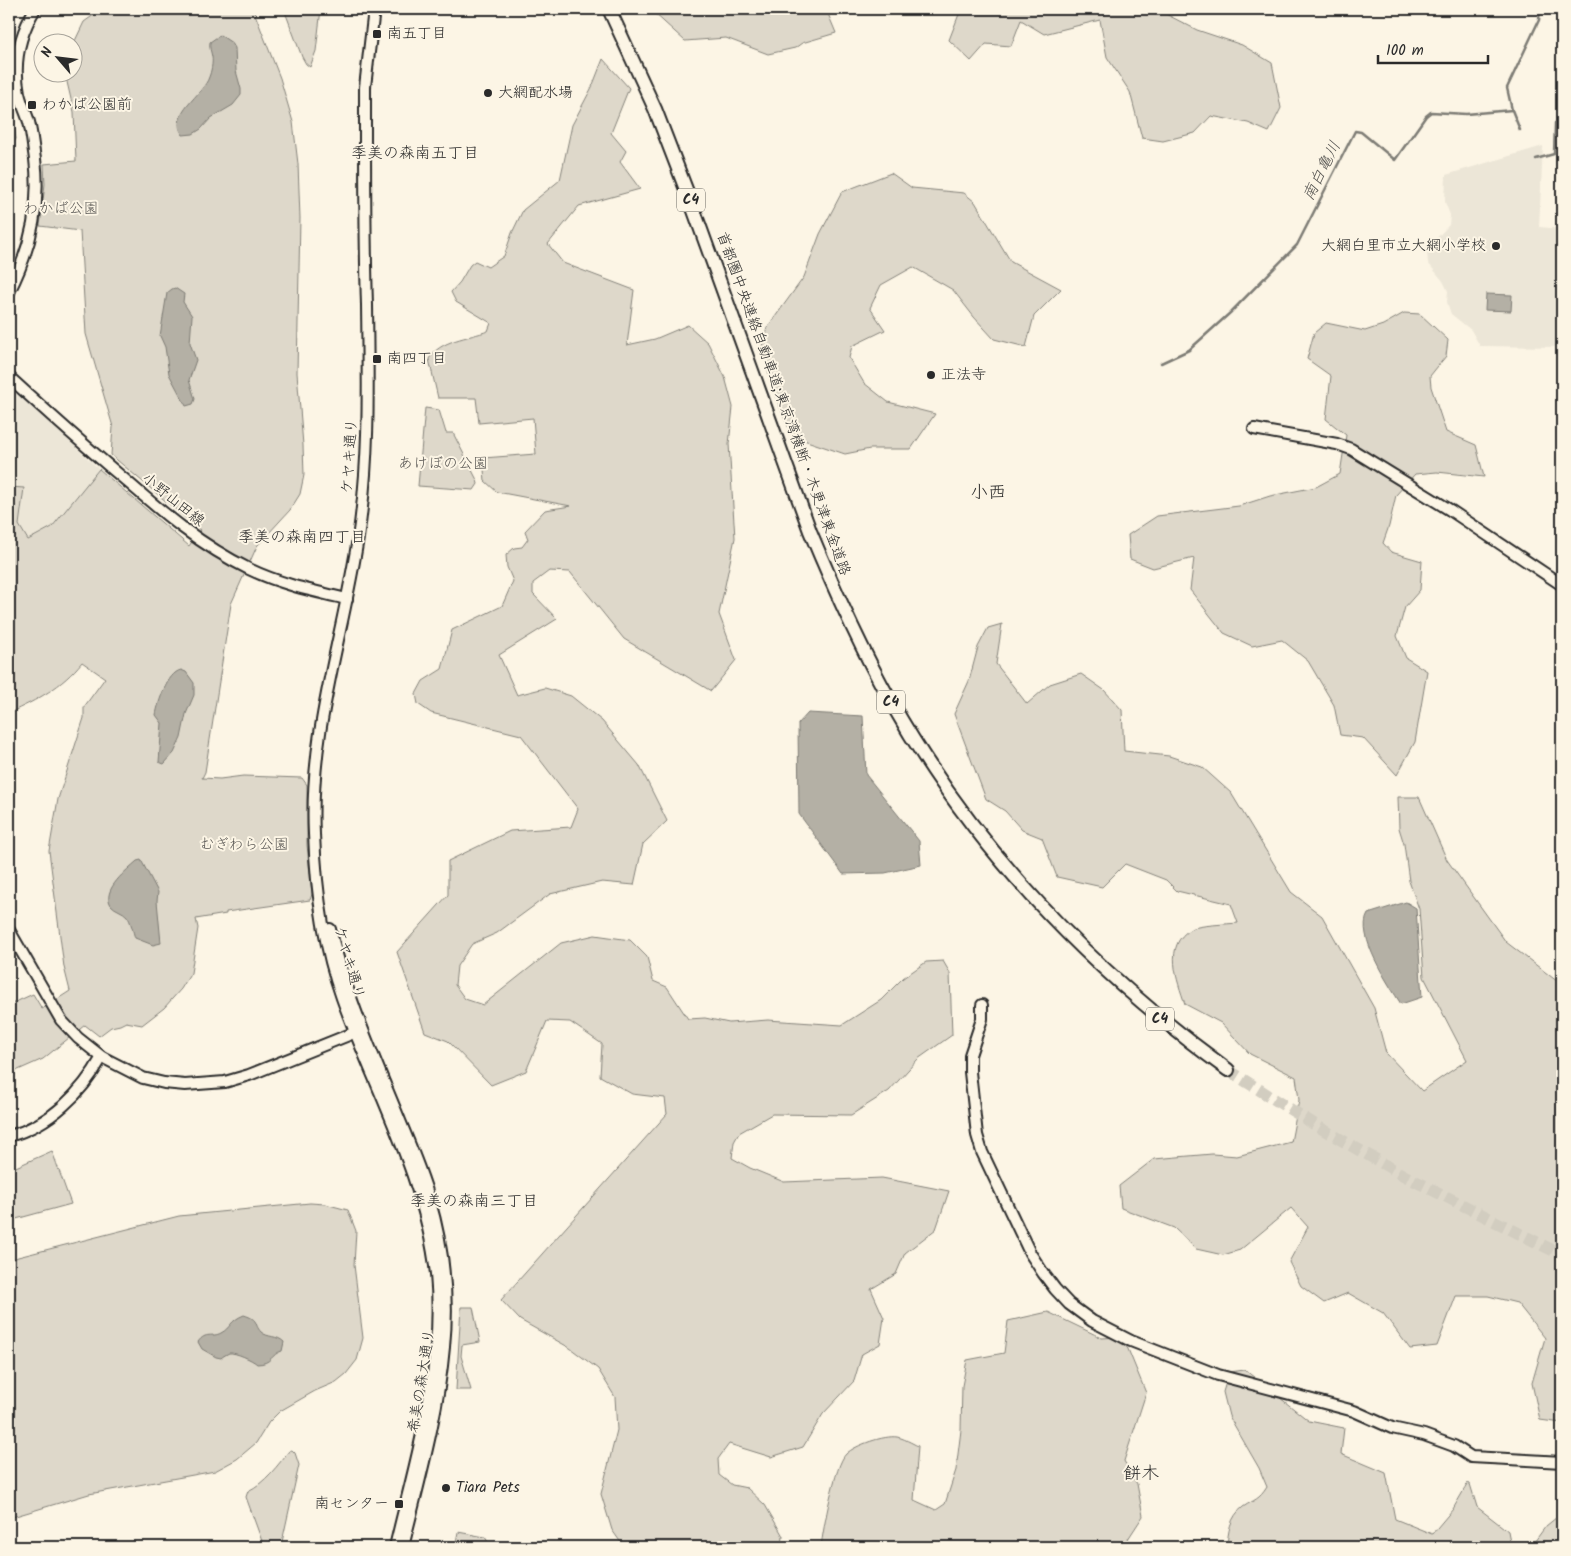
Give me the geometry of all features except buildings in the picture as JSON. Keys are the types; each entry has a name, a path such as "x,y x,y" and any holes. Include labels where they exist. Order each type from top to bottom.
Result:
{"highway":[{"name":"首都圏中央連絡自動車道;東京湾横断・木更津東金道路","path":"609,9 655,109 692,205 810,531 832,585 891,702 940,780 970,821 1034,899 1097,963 1166,1024 1228,1070"}],"street":[{"path":"9,292 29,243 36,207 35,161 28,121 17,80 19,47 23,32 35,9"},
{"name":"ケヤキ通り","path":"359,1030 332,966 320,910 313,830 318,735 358,538 368,432 365,105 374,9"},
{"name":"小野山田線","path":"9,377 78,440 188,534 256,572 295,587 347,599"},
{"path":"1254,429 1336,444 1351,449 1450,510 1562,585"},
{"path":"9,930 61,1020 78,1038 102,1057 143,1078 157,1082 185,1085 216,1084 249,1075 359,1030"},
{"path":"982,1005 982,1019 970,1055 977,1135 982,1152 1030,1253 1043,1273 1069,1304 1100,1325 1162,1354 1218,1375 1354,1411 1392,1428 1424,1435 1454,1446 1471,1457 1562,1462"},
{"name":"希美の森大通り","path":"359,1030 423,1204 436,1274 437,1329 435,1364 404,1547"},
{"path":"9,1136 37,1125 61,1108 89,1080 102,1057"},
{"name":"希美の森大通り","path":"396,1547 420,1457"}],"shaded area":[{"path":"220,35 232,43 235,48 236,71 241,95 233,105 211,118 201,129 193,134 183,135 179,127 180,120 188,105 206,84 212,62 210,42"},
{"name":"大網白里市立大網小学校","path":"1543,146 1539,227 1562,229 1562,347 1480,346 1471,330 1451,314 1447,302 1448,291 1443,281 1428,263 1427,251 1449,225 1450,215 1445,202 1446,175"},
{"path":"175,288 184,294 183,302 192,316 190,343 196,360 189,380 195,399 193,404 186,406 169,374 165,347 160,336 167,293"},
{"path":"1486,294 1512,295 1511,311 1485,310"},
{"path":"9,385 99,469 52,527 28,540 19,525 24,489 9,487"},
{"path":"181,670 186,672 194,683 194,695 186,714 181,738 174,753 164,764 159,762 162,723 156,715 167,682 176,672"},
{"path":"808,713 863,716 866,775 919,841 921,865 885,873 843,874 799,814 798,724"},
{"path":"141,860 158,892 157,901 161,943 153,945 135,938 127,916 113,907 109,899 109,893 116,881 137,861"},
{"path":"1406,902 1416,908 1422,997 1401,1004 1375,960 1366,934 1365,923 1368,914"},
{"path":"244,1315 254,1320 261,1332 284,1342 282,1351 278,1352 269,1361 257,1364 248,1358 235,1354 229,1353 221,1358 216,1357 202,1349 198,1342 201,1339 221,1333 235,1320"}],"green space":[{"path":"102,9 253,9 280,78 293,122 298,164 300,218 297,373 304,475 300,494 290,510 257,546 231,604 205,772 202,778 220,779 243,776 302,778 307,785 307,845 312,894 310,900 226,912 226,914 196,919 198,928 191,973 181,989 164,1008 142,1025 126,1022 111,1027 99,1036 85,1025 43,1059 9,1074 9,1005 33,994 42,1009 70,991 64,967 49,851 58,799 84,718 84,707 105,678 82,662 66,679 49,692 9,713 9,487 24,488 19,525 28,540 52,527 99,469 189,546 200,530 111,455 113,427 86,334 80,231 40,226 45,184 44,164 76,161 74,112 67,82 82,82 82,32 79,32 84,22"},
{"path":"284,9 321,9 316,51 310,67 302,57"},
{"path":"653,9 826,9 836,33 802,43 795,48 768,54 726,38 685,41 653,12"},
{"path":"961,9 1156,9 1197,30 1242,45 1272,63 1281,108 1269,132 1248,123 1211,116 1195,133 1163,141 1142,138 1130,92 1107,57 1100,20 1044,34 1021,20 1011,46 986,44 971,61 949,40"},
{"path":"603,59 629,88 611,133 626,151 620,162 640,189 579,206 548,244 563,263 634,290 627,345 655,339 688,325 708,343 725,377 733,407 729,444 735,538 719,614 736,660 711,691 624,639 570,572 549,571 533,583 533,594 557,619 499,655 517,695 545,688 571,696 602,721 639,765 667,821 643,844 634,885 602,882 550,894 497,933 472,944 457,966 455,985 465,999 483,1005 561,943 595,935 630,940 647,957 653,981 667,987 688,1019 705,1018 729,1023 768,1020 842,1025 881,1000 903,978 926,962 943,961 950,973 952,1035 918,1059 889,1091 851,1115 772,1114 739,1133 734,1142 732,1158 750,1168 784,1182 882,1178 949,1191 936,1229 905,1253 896,1274 871,1289 884,1318 880,1344 862,1354 854,1381 823,1414 803,1447 771,1457 729,1444 718,1459 719,1475 732,1485 747,1488 765,1505 783,1536 782,1547 624,1547 612,1530 601,1494 617,1430 615,1397 598,1369 570,1348 520,1320 501,1300 667,1114 665,1098 632,1094 600,1076 602,1044 570,1022 547,1021 526,1071 491,1085 448,1041 425,1032 397,952 448,895 448,861 510,831 571,827 578,809 521,735 431,713 418,704 416,694 423,681 442,669 452,630 502,606 513,581 507,567 506,555 514,548 522,547 528,539 525,531 545,510 571,506 497,492 485,481 483,458 536,454 533,418 479,423 476,398 438,398 429,359 447,344 488,331 491,323 456,302 451,292 460,282 470,265 475,261 488,267 504,256 523,210 560,180 572,125 592,87"},
{"path":"9,98 16,139 9,149"},
{"path":"891,173 912,188 964,193 975,202 1011,262 1061,289 1034,316 1026,347 994,339 953,290 913,267 881,285 870,308 885,330 852,346 849,358 864,383 888,402 935,414 911,449 870,449 845,454 792,436 773,390 762,346 767,328 804,277 820,234 842,192"},
{"path":"1404,313 1420,314 1448,340 1446,356 1430,376 1431,387 1446,432 1476,445 1484,477 1437,472 1415,474 1396,495 1383,543 1391,552 1422,561 1420,590 1405,607 1397,636 1406,658 1427,671 1415,742 1397,775 1363,738 1340,735 1334,705 1308,661 1282,640 1252,646 1224,633 1190,590 1194,558 1153,568 1130,559 1128,535 1157,516 1239,506 1270,496 1316,487 1340,474 1346,435 1326,419 1331,376 1307,359 1314,333 1326,323 1365,331 1383,325"},
{"name":"あけぼの公園","path":"425,408 439,410 446,433 453,433 477,480 478,484 474,490 418,486"},
{"path":"1002,624 996,664 1027,704 1050,684 1081,674 1104,690 1122,710 1124,751 1169,756 1202,767 1231,793 1291,892 1322,916 1374,1008 1386,1053 1422,1091 1467,1060 1424,977 1419,909 1409,881 1404,844 1399,828 1398,797 1419,797 1447,860 1506,942 1562,985 1562,1423 1540,1420 1532,1383 1545,1338 1517,1303 1488,1296 1456,1296 1437,1346 1410,1349 1383,1313 1348,1293 1324,1303 1301,1286 1289,1262 1308,1227 1291,1208 1240,1250 1223,1255 1196,1249 1174,1228 1121,1208 1119,1186 1154,1159 1212,1154 1237,1156 1291,1142 1299,1100 1296,1077 1250,1054 1221,1023 1185,1004 1174,964 1177,944 1182,936 1191,929 1238,923 1231,904 1177,891 1166,880 1125,864 1102,887 1057,877 1042,838 1022,830 1005,811 986,799 954,714 969,681 978,647 988,628"},
{"path":"52,1151 71,1204 16,1219 10,1218 9,1170"},
{"path":"310,1203 325,1204 348,1210 356,1231 354,1265 363,1338 357,1360 346,1374 336,1382 315,1391 280,1411 269,1422 256,1443 237,1459 215,1471 89,1494 9,1518 9,1261 18,1257 179,1216"},
{"path":"461,1307 473,1307 480,1342 462,1345 461,1356 471,1390 456,1390"},
{"path":"1048,1312 1102,1338 1119,1337 1128,1349 1146,1393 1124,1461 1137,1484 1143,1516 1128,1539 1132,1547 821,1547 830,1498 842,1460 850,1451 870,1441 897,1437 918,1446 914,1500 936,1510 945,1504 956,1470 961,1430 962,1386 967,1360 1004,1353 1008,1321"},
{"path":"1245,1370 1309,1421 1344,1428 1341,1454 1386,1473 1395,1519 1432,1534 1453,1509 1468,1483 1470,1484 1477,1507 1508,1531 1511,1547 1227,1547 1229,1530 1235,1515 1243,1507 1259,1497 1267,1487 1259,1468 1229,1416 1223,1392 1229,1372"},
{"path":"292,1450 299,1465 282,1542 279,1547 265,1547 246,1497 248,1491 266,1479 289,1451"},
{"path":"1562,1513 1562,1547 1527,1547 1532,1545 1546,1526"},
{"path":"458,1532 485,1537 491,1547 455,1547"}],"waterway":[{"name":"南白亀川","path":"1520,130 1512,110 1507,88 1539,20 1540,9"},
{"name":"南白亀川","path":"1161,363 1189,350 1230,313 1297,245 1355,131 1361,132 1395,160 1426,116 1431,112 1466,114 1512,110"},
{"path":"1536,159 1554,154 1555,123 1562,122"}],"tunnel":[{"path":"1228,1070 1317,1126 1403,1175 1562,1255"}],"place":[{"name":"南五丁目","path":"377,34"},
{"name":"大網配水場","path":"488,93"},
{"name":"わかば公園前","path":"32,105"},
{"name":"大網白里市立大網小学校","path":"1496,246"},
{"name":"南四丁目","path":"377,359"},
{"name":"正法寺","path":"931,375"},
{"name":"Tiara Pets","path":"446,1488"},
{"name":"南センター","path":"399,1504"}],"district":[{"name":"季美の森南五丁目","path":"415,153"},
{"name":"小西","path":"988,493"},
{"name":"季美の森南四丁目","path":"302,537"},
{"name":"季美の森南三丁目","path":"474,1201"},
{"name":"餅木","path":"1141,1474"}],"park label":[{"name":"わかば公園","path":"61,209"},
{"name":"むぎわら公園","path":"244,845"}]}
